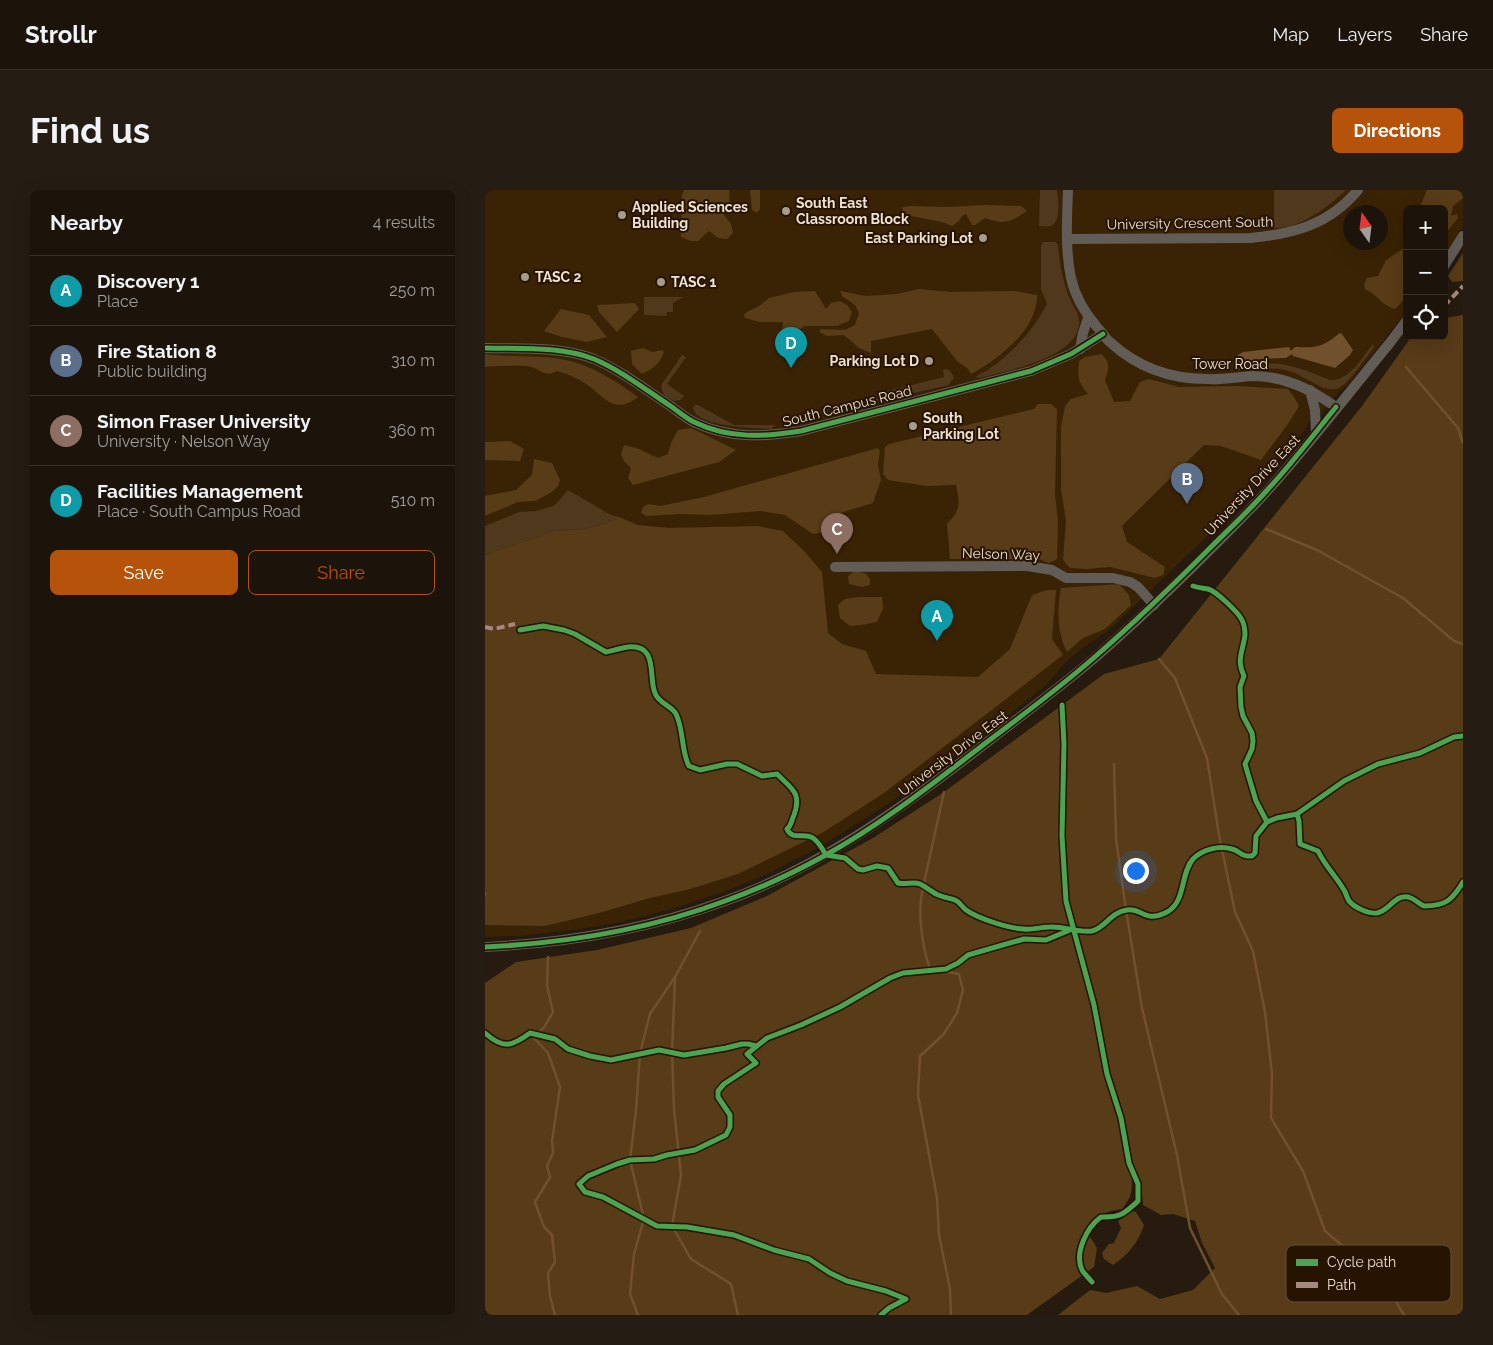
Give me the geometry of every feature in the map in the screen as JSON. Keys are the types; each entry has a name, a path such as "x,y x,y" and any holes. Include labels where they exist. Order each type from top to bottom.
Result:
{"street":[{"name":"Tower Road","path":"1067,190 1068,238 1071,276 1074,288 1088,318 1119,350 1154,371 1179,378 1208,380 1251,376 1271,377 1291,382 1310,390 1336,408"},
{"name":"University Crescent South","path":"1068,238 1250,238 1279,235 1303,229 1329,216 1349,201 1358,190"},
{"path":"1448,260 1463,236"},
{"path":"1080,349 1088,318"},
{"name":"University Drive East","path":"485,947 573,940 671,920 724,902 760,887 814,861 866,830 961,763 1062,685 1153,605 1257,502 1403,325"},
{"name":"South Campus Road","path":"485,348 554,350 592,358 615,369 692,422 733,435 752,436 801,431 1023,374 1051,364 1103,334"},
{"path":"1310,390 1315,410 1316,432"},
{"name":"Nelson Way","path":"835,567 1027,566 1052,570 1065,578 1113,578 1130,582 1153,605"}],"shaded area":[{"path":"485,190 1463,190 1463,227 1448,251 1448,205 1403,205 1403,316 1347,386 1339,392 1321,414 1312,416 1304,431 1220,524 1109,630 1081,649 1065,663 1045,686 987,732 888,804 816,849 765,875 721,893 621,922 520,936 485,937"},
{"path":"684,190 729,190 730,205 724,215 731,224 733,233 727,239 718,238 709,231 698,241 691,241 681,237 682,195"},
{"path":"750,190 760,190 760,209 757,213 752,210"},
{"path":"1040,190 1057,190 1058,215 1057,220 1051,226 1039,226"},
{"path":"1274,190 1346,190 1313,216 1284,228 1274,228"},
{"path":"1427,190 1463,190 1463,198 1453,206 1451,216 1457,214 1458,218 1448,230 1448,205 1421,205"},
{"path":"909,206 1021,206 1027,211 1007,222 998,222 985,218 975,225 972,225 966,214 952,226 902,212 903,207"},
{"path":"1043,242 1055,242 1058,244 1065,286 1079,320 1077,333 1069,344 1056,353 1040,360 980,378 975,377 992,367 1016,346 1030,331 1047,304 1041,289 1041,246"},
{"path":"1403,249 1403,301 1395,309 1365,289 1364,284 1367,278 1378,276 1386,260"},
{"path":"1463,253 1463,281 1452,282 1448,276"},
{"path":"919,289 951,292 1014,291 1037,295 1036,308 1031,320 1015,342 982,368 971,374 967,368 957,361 932,329 871,341 871,353 859,348 844,335 827,336 819,332 821,329 845,330 855,325 859,313 855,305 842,296 840,291 866,296 897,294"},
{"path":"815,291 826,309 831,303 840,301 847,305 852,312 849,321 837,326 805,326 796,332 788,343 782,336 783,322 759,322 745,318 744,315 747,312 769,298 794,292"},
{"path":"644,297 683,297 673,303 673,312 667,312 666,316 644,315"},
{"path":"635,303 639,309 617,332 599,312 597,305"},
{"path":"561,309 589,315 607,337 587,342 544,331"},
{"path":"1463,315 1463,1315 1058,1315 1090,1290 1106,1293 1137,1286 1160,1299 1193,1290 1215,1268 1202,1243 1195,1221 1173,1214 1161,1215 1143,1205 1141,1181 1132,1177 1131,1194 1125,1205 1122,1209 1104,1213 1095,1223 1089,1235 1097,1248 1094,1267 1027,1315 485,1315 485,983 516,962 597,950 691,928 767,896 873,838 944,792 1104,674 1159,659 1362,406 1409,340 1448,340 1448,317"},
{"path":"1340,333 1353,350 1335,368 1293,356 1292,354 1286,358 1260,359 1234,364 1238,355 1243,352 1289,347 1291,351 1295,347 1315,347 1324,344"},
{"path":"1373,344 1374,347 1352,375 1343,385 1336,389 1324,388 1300,375 1285,370 1272,368 1234,370 1247,366 1271,363 1294,367 1330,380 1337,379 1344,377 1355,367"},
{"path":"643,348 653,352 662,350 664,352 661,360 655,366 642,374 632,364 631,351"},
{"path":"485,354 552,358 574,362 600,372 638,397 622,405 616,404 610,402 579,380 557,371 549,374 531,367 522,366 485,367"},
{"path":"1101,354 1108,363 1105,380 1114,402 1130,401 1140,382 1149,379 1179,387 1235,386 1288,389 1299,406 1261,460 1221,446 1204,445 1122,526 1127,542 1165,567 1163,575 1155,578 1110,567 1070,568 1063,560 1066,521 1061,489 1061,427 1065,406 1071,399 1088,394 1079,379 1079,361 1085,357"},
{"path":"682,355 686,357 667,384 684,396 680,400 674,401 664,394 662,384"},
{"path":"943,370 950,371 954,378 949,385 873,402 884,392 944,377"},
{"path":"1038,404 1051,404 1057,409 1055,495 1058,521 1057,559 1049,563 1039,559 950,559 947,524 955,515 958,506 956,485 927,486 888,480 883,474 885,447 889,444 1034,409"},
{"path":"695,405 734,425 775,425 771,429 715,423 697,414 693,408"},
{"path":"691,428 736,450 719,462 633,485 628,478 631,468 624,461 621,454 624,445 639,449 658,458 668,454 678,430"},
{"path":"510,441 524,449 520,461 485,460 485,442"},
{"path":"878,448 880,451 878,465 881,480 873,503 837,514 824,532 813,534 785,515 761,511 711,515 647,516 641,513 643,507 648,504 660,506 704,497"},
{"path":"534,459 552,463 560,480 558,486 552,492 535,501 518,502 485,516 485,496 516,490 532,475"},
{"path":"568,490 611,515 619,517 605,524 584,529 555,531 485,555 485,526 519,512 536,511 554,506"},
{"path":"619,517 638,525 669,528 757,526 783,531 822,572 828,633 842,644 866,651 876,674 978,677 1010,649 1032,595 1047,590 1056,590 1052,639 1063,655 884,793 822,833 738,874 690,889 545,926 485,925 485,555 555,531 584,529 605,524"},
{"path":"857,571 866,574 870,579 870,585 862,587 849,584 848,576"},
{"path":"1119,584 1129,595 1131,605 1105,629 1083,638 1067,652 1061,637 1059,621 1061,588"},
{"path":"882,597 883,609 877,622 850,626 840,618 838,605 845,599"},
{"path":"1132,1211 1136,1212 1144,1225 1132,1248 1113,1265 1104,1259 1102,1253 1109,1244 1114,1243 1121,1228 1118,1221"}],"waterway":[{"path":"1406,367 1458,428 1463,443"},
{"path":"1266,529 1317,550 1403,598 1454,641 1463,644"},
{"path":"1159,659 1175,678 1207,758 1219,835 1235,912 1253,951 1265,1012 1272,1074 1271,1118 1303,1171 1325,1231 1342,1245"},
{"path":"1114,764 1116,839 1142,1008 1177,1155 1190,1228 1222,1294 1239,1315"},
{"path":"924,883 944,792"},
{"path":"923,888 920,908 921,929 930,969 959,974 963,990 957,1013 943,1035 920,1056 918,1095 937,1198 939,1235 950,1289 951,1315"},
{"path":"638,1315 630,1294 634,1254 644,1219 630,1160 640,1053 650,1014 675,977 700,931"},
{"path":"548,957 547,985 553,1012 545,1026 534,1038 548,1053 560,1087 552,1141 553,1153 547,1166 550,1177 535,1202 544,1227 552,1235 555,1262 548,1273 550,1296 555,1315"},
{"path":"675,979 672,1052 674,1109 681,1175 672,1226 691,1259 731,1284 738,1315"},
{"path":"1396,1302 1404,1315"}],"marked path":[{"path":"1448,302 1463,286"},
{"path":"485,627 494,629 515,624"}],"cycle path":[{"path":"485,348 554,350 581,355 594,359 624,375 685,417 707,428 733,434 774,435 801,431 1031,371 1071,354 1103,334"},
{"path":"485,947 577,938 667,920 725,901 788,875 846,844 928,787 1070,678 1111,643 1254,504 1287,468 1336,407"},
{"path":"1193,586 1208,589 1227,602 1242,620 1245,629 1240,660 1244,676 1240,687 1241,707 1243,716 1252,733 1253,741 1252,749 1245,764 1256,801 1267,822"},
{"path":"520,630 543,626 564,630 575,634 606,652 628,647 638,647 644,651 651,663 655,693 662,702 674,711 679,720 686,760 689,766 700,770 727,764 737,764 762,776 777,774 796,796 796,808 791,824 787,829 792,835 810,836 819,844 826,855 845,858 858,869 863,870 877,866 888,868 898,883 920,884 936,894 957,901 966,910 985,920 1018,929 1055,927 1092,931 1101,927 1121,911 1132,910 1148,916 1167,912 1177,902 1189,865 1201,853 1216,848 1227,848 1245,856 1252,856 1255,853 1256,836 1267,822 1297,814 1344,781 1378,764 1420,753 1454,737 1463,736"},
{"path":"1062,705 1064,744 1062,836 1066,901 1094,1005 1107,1074 1121,1118 1129,1163 1138,1184 1138,1201 1121,1214 1113,1217 1101,1217 1091,1227 1083,1241 1080,1263 1083,1272 1092,1282"},
{"path":"1297,814 1300,844 1318,851 1345,891 1349,901 1362,910 1370,913 1382,912 1397,900 1405,897 1413,899 1424,906 1438,905 1452,898 1463,882"},
{"path":"881,1315 889,1308 906,1299 886,1291 847,1281 830,1273 809,1259 774,1250 734,1235 687,1227 657,1226 603,1197 585,1192 579,1184 588,1176 617,1164 630,1160 654,1159 695,1150 726,1135 730,1127 730,1115 718,1097 718,1091 724,1084 756,1063 747,1054 767,1038 840,1007 890,978 903,973 946,969 968,955 1024,939 1046,940 1070,930"},
{"path":"485,1033 502,1044 512,1043 530,1033 555,1039 568,1049 611,1060 659,1050 684,1055 742,1044 756,1046"}],"place":[{"name":"South East Classroom Block","path":"786,211"},
{"name":"Applied Sciences Building","path":"622,215"},
{"name":"East Parking Lot","path":"983,238"},
{"name":"TASC 2","path":"525,277"},
{"name":"TASC 1","path":"661,282"},
{"name":"Parking Lot D","path":"929,361"},
{"name":"Facilities Management","path":"791,368"},
{"name":"South Parking Lot","path":"913,426"},
{"name":"Fire Station 8","path":"1187,504"},
{"name":"Simon Fraser University","path":"837,554"},
{"name":"Discovery 1","path":"937,641"}]}
